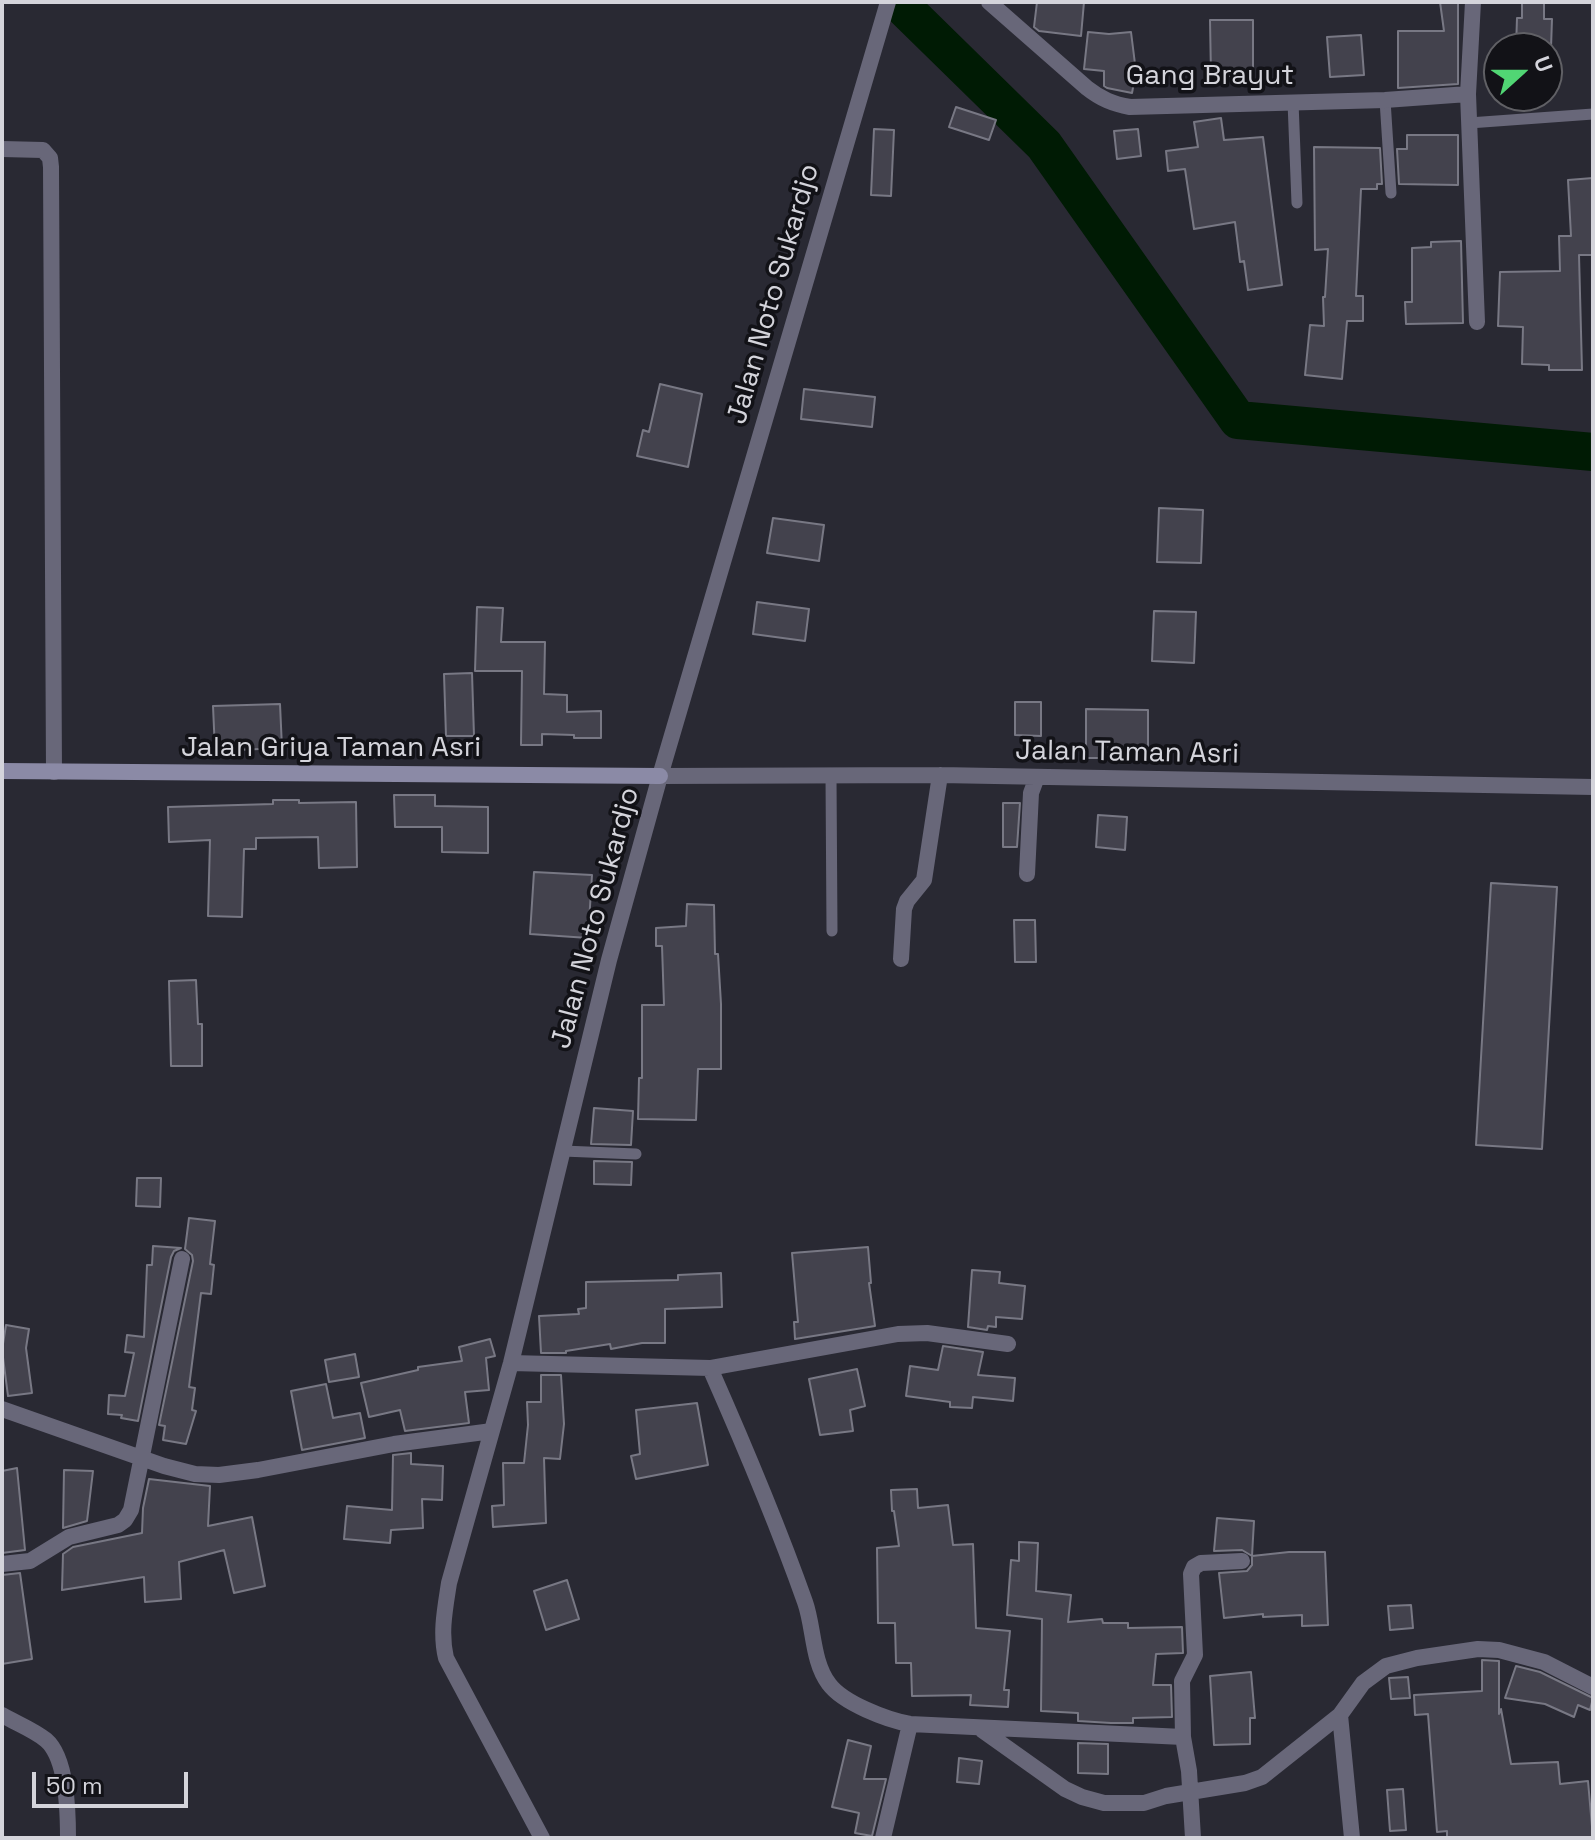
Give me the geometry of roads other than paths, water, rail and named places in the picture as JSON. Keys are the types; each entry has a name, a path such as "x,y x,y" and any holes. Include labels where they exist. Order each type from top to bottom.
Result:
{"street":[{"name":"Jalan Noto Sukardjo","path":"542,1838 446,1658 443,1642 449,1583 511,1363 609,960 660,776 888,2"},
{"name":"Gang Brayut","path":"989,2 1087,88 1116,105 1385,100 1468,94"},
{"path":"1473,2 1468,94 1477,322"},
{"path":"2,149 43,150 50,158 51,167 54,772"},
{"name":"Jalan Griya Taman Asri","path":"2,771 660,776"},
{"name":"Jalan Taman Asri","path":"660,776 940,775 1593,787"},
{"path":"901,959 904,909 924,880 940,775"},
{"path":"1027,874 1031,793 1037,777"},
{"path":"2,1564 30,1561 69,1537 118,1525 131,1510 182,1259"},
{"path":"511,1363 710,1368 898,1334 927,1333 1008,1344"},
{"path":"710,1368 779,1528 807,1607 821,1672 830,1686 845,1699 910,1724 982,1730 1183,1737"},
{"path":"2,1409 195,1474 219,1475 258,1470 426,1439 492,1431"},
{"path":"1193,1838 1183,1737 1182,1681 1195,1655 1191,1574 1194,1567 1201,1563 1242,1561"},
{"path":"982,1730 1065,1789 1082,1797 1126,1804 1144,1803 1262,1777 1340,1715 1363,1683 1386,1666 1478,1649 1499,1650 1544,1662 1593,1687"},
{"path":"2,1715 45,1739 53,1748 68,1812 68,1838"},
{"path":"1340,1715 1352,1838"},
{"path":"883,1838 910,1724"}],"lane":[{"path":"1385,100 1391,193"},
{"path":"1293,102 1297,203"},
{"path":"1469,123 1593,114"},
{"path":"831,776 832,931"},
{"path":"563,1151 636,1154"}],"waterway":[{"path":"898,2 1044,145 1238,420 1593,452"}]}
